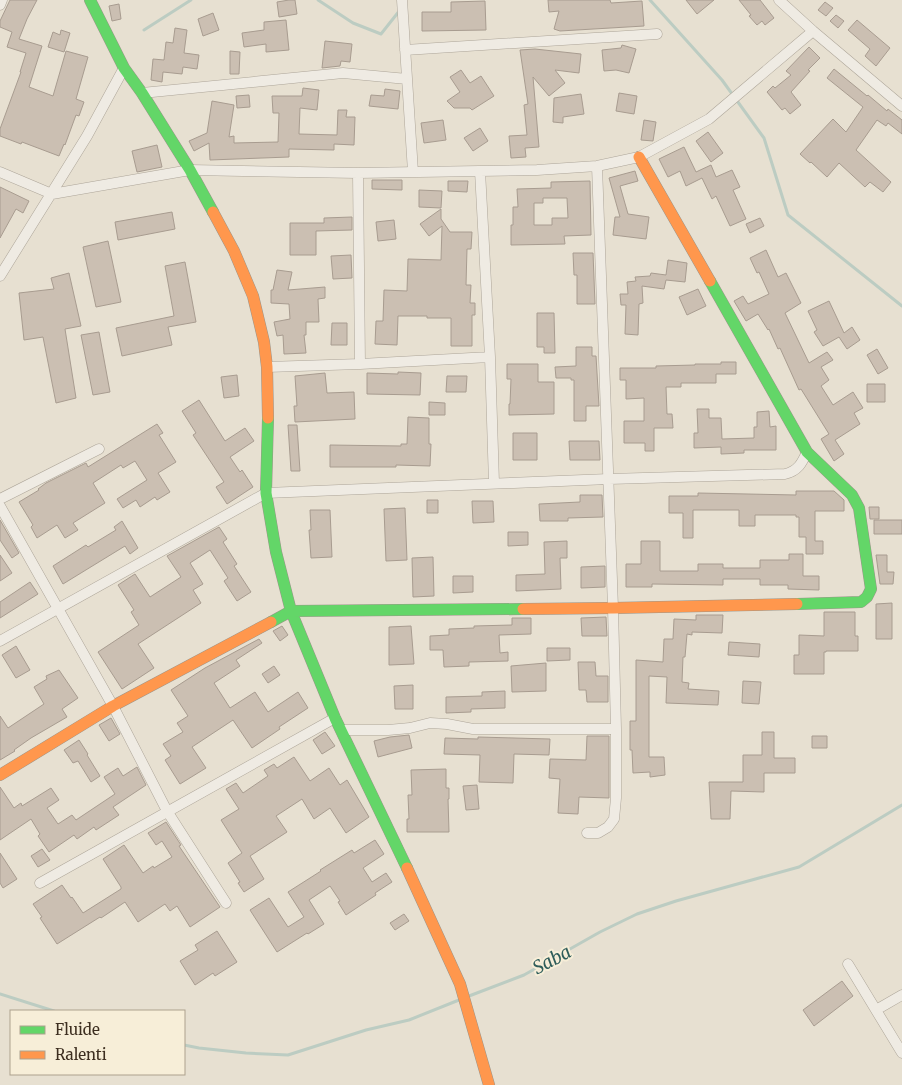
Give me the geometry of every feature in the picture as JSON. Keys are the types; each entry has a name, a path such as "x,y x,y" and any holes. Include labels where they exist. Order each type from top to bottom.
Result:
{"street":[{"path":"0,5 2,0"},
{"path":"90,0 124,68 142,93 190,170 234,252 254,296 264,342 267,367 268,436 266,492 276,552 291,611 335,718 395,842 460,984 489,1085"},
{"path":"402,0 414,172"},
{"path":"780,0 813,31 902,106"},
{"path":"0,172 52,194 190,170 358,173 537,170 598,166 639,157 709,119 813,31"},
{"path":"406,50 657,34"},
{"path":"0,276 87,136 124,68"},
{"path":"142,93 343,73 407,79"},
{"path":"0,775 113,706 291,611 613,608 861,602 867,597 871,589 859,508 852,495 807,452 639,157"},
{"path":"587,833 598,833 608,827 614,819 616,798 610,479 598,166"},
{"path":"480,171 490,357 494,483"},
{"path":"358,173 360,364"},
{"path":"267,367 490,357"},
{"path":"0,498 99,449"},
{"path":"0,641 266,492 785,474 791,473 798,468 807,452"},
{"path":"0,506 113,706 168,811 226,903"},
{"path":"40,883 335,718"},
{"path":"341,730 388,730 410,728 430,723 473,729 616,729"},
{"path":"848,964 902,1053"},
{"path":"876,1010 902,995"}],"building":[{"path":"10,0 37,0 19,39 42,46 29,87 53,96 66,51 88,57 76,99 84,102 79,116 76,115 59,156 0,136 0,129 26,53 7,47 12,32 0,27 0,21"},
{"path":"295,0 297,14 279,17 277,2"},
{"path":"548,0 610,0 611,3 642,1 644,26 560,31 554,29 559,11 549,12"},
{"path":"686,0 714,0 697,14"},
{"path":"739,0 760,0 774,18 765,25 762,21 757,25"},
{"path":"485,1 486,30 422,31 422,12 451,12 451,2"},
{"path":"825,2 833,8 826,16 818,10"},
{"path":"119,4 121,19 112,21 109,6"},
{"path":"213,13 219,30 203,36 198,19"},
{"path":"836,15 844,21 838,28 830,21"},
{"path":"286,20 289,50 266,52 266,44 244,47 242,33 264,30 264,22"},
{"path":"857,20 890,48 876,66 865,56 870,49 848,30"},
{"path":"175,28 187,30 184,53 199,55 197,69 183,67 182,74 163,72 162,82 151,80 153,59 164,60 166,42 173,43"},
{"path":"61,30 70,33 64,52 48,47 53,32 60,35"},
{"path":"325,41 352,44 350,62 341,61 340,66 322,68"},
{"path":"622,45 636,49 629,73 616,70 604,71 602,50 621,48"},
{"path":"809,47 820,58 791,92 801,105 790,114 785,108 782,110 767,92 791,75 786,71"},
{"path":"535,49 581,54 579,73 555,70 565,83 549,96 533,77 539,147 525,148 526,157 511,158 509,136 527,135 524,105 528,104 520,50"},
{"path":"230,51 240,52 239,74 230,74"},
{"path":"834,69 887,111 888,109 902,120 902,134 888,123 886,126 877,120 856,150 891,182 883,192 870,182 865,187 839,163 827,177 800,154 833,119 846,132 863,107 827,78"},
{"path":"461,70 470,83 481,76 494,96 472,110 470,108 454,108 447,101 460,92 450,77"},
{"path":"303,88 319,90 317,110 300,108 299,134 337,135 338,110 347,110 346,117 355,117 354,145 334,144 334,150 289,149 289,157 210,160 209,143 194,151 189,141 207,133 212,101 234,105 229,137 234,136 234,143 278,142 279,113 273,113 272,96 302,96"},
{"path":"385,89 400,91 398,109 369,106 371,95 384,96"},
{"path":"619,93 637,96 634,114 616,111"},
{"path":"581,94 584,114 563,117 563,123 553,122 554,98"},
{"path":"249,95 250,107 237,108 236,96"},
{"path":"443,120 446,140 424,143 421,123"},
{"path":"644,120 656,122 653,141 641,140"},
{"path":"480,128 488,141 473,151 464,138"},
{"path":"708,132 723,153 711,162 696,141"},
{"path":"157,145 162,167 137,172 132,151"},
{"path":"684,147 696,172 711,165 716,177 732,170 740,187 733,190 746,219 730,226 716,196 712,199 702,178 686,186 680,171 668,177 659,159"},
{"path":"635,171 638,181 620,186 628,214 649,217 646,239 613,235 615,217 620,217 609,178"},
{"path":"372,180 402,180 402,190 372,189"},
{"path":"448,181 468,181 467,192 448,191"},
{"path":"590,181 591,235 564,236 565,244 511,245 513,207 518,207 517,189 551,188 551,182","holes":["543,198 567,198 568,218 552,218 552,225 534,225 534,203 543,203"]},
{"path":"0,187 29,201 23,213 16,209 0,238"},
{"path":"419,190 442,191 441,208 419,207"},
{"path":"441,209 441,219 450,232 472,232 471,249 467,249 466,285 471,285 470,303 475,303 475,315 472,315 472,346 451,346 451,318 427,318 427,316 398,316 397,345 375,344 376,321 383,321 384,290 407,291 408,259 441,260 442,226 429,236 420,224"},
{"path":"172,212 175,229 118,240 115,222"},
{"path":"352,217 352,230 316,231 316,255 290,255 290,223 324,223 324,218"},
{"path":"760,218 764,226 750,233 746,224"},
{"path":"394,220 396,239 378,241 376,222"},
{"path":"108,241 121,302 96,307 83,247"},
{"path":"766,250 778,277 786,273 801,303 785,313 809,363 827,352 833,360 821,367 829,380 821,386 833,405 853,392 863,408 854,413 860,424 835,440 844,454 834,461 821,439 829,434 801,389 799,390 769,329 758,314 746,321 734,301 743,296 748,304 769,294 750,258"},
{"path":"573,253 593,253 595,304 577,304 577,275 574,275"},
{"path":"351,255 352,278 333,279 331,256"},
{"path":"668,260 687,263 685,282 666,280 664,289 642,286 643,303 639,304 638,335 625,334 626,305 621,305 620,294 628,294 627,282 636,281 635,277 650,276 651,273 666,275"},
{"path":"185,262 196,322 168,327 172,345 122,356 116,328 174,316 165,266"},
{"path":"277,270 292,272 288,290 325,287 325,298 318,299 319,322 306,322 306,335 304,335 306,353 284,354 283,335 277,336 274,322 290,319 289,304 271,303 271,290 273,290"},
{"path":"69,273 81,326 65,329 76,398 56,403 43,337 24,340 19,293 54,289 51,278"},
{"path":"698,289 706,306 687,315 679,297"},
{"path":"829,301 844,333 852,327 860,340 847,349 839,337 823,346 814,332 817,330 808,311"},
{"path":"537,313 554,313 555,353 544,353 544,347 537,347"},
{"path":"332,323 347,323 347,345 331,345"},
{"path":"99,332 110,392 93,395 81,335"},
{"path":"576,347 592,347 592,356 596,356 599,406 586,406 586,421 574,421 574,380 571,380 571,378 556,378 555,367 576,366"},
{"path":"877,349 888,368 878,374 867,355"},
{"path":"721,362 736,362 736,374 716,374 716,383 681,383 681,387 666,387 667,414 672,414 673,428 654,428 654,451 645,451 645,443 624,443 624,421 644,421 644,398 626,399 626,380 620,380 620,368 656,368 656,366 721,364"},
{"path":"507,364 538,364 538,382 554,382 554,414 509,415 511,379 507,379"},
{"path":"398,372 421,373 420,395 367,394 367,373 398,374"},
{"path":"325,373 327,393 354,392 355,419 295,422 294,406 297,406 295,376"},
{"path":"237,375 239,396 224,398 221,377"},
{"path":"447,376 467,376 466,392 446,392"},
{"path":"867,384 885,384 885,402 867,402"},
{"path":"199,400 225,441 245,428 254,441 230,457 240,472 242,470 253,487 227,504 216,487 224,482 193,435 196,433 182,411"},
{"path":"429,402 445,403 445,415 429,415"},
{"path":"697,409 709,409 709,418 721,418 722,439 754,438 754,427 757,427 757,412 769,411 770,427 776,426 776,450 744,450 744,453 721,454 721,447 694,448 694,433 698,433"},
{"path":"408,417 429,418 430,466 330,467 330,445 401,446 401,444 407,444"},
{"path":"157,424 163,433 159,435 176,462 158,473 170,492 157,500 155,497 140,507 136,500 123,508 117,499 147,480 135,461 123,468 121,465 93,483 105,503 73,523 78,530 65,538 57,525 37,538 31,527 33,525 19,502 39,490 46,483 86,463 88,467"},
{"path":"288,425 297,425 300,471 291,471"},
{"path":"513,433 537,433 537,460 513,460"},
{"path":"569,441 599,441 600,460 570,460"},
{"path":"796,491 834,491 844,500 844,511 815,511 815,541 823,541 823,554 806,554 806,537 799,537 799,517 796,517 796,515 755,515 755,526 739,526 739,510 693,510 693,538 683,538 683,513 669,513 669,496 698,496 698,493 796,495"},
{"path":"580,495 602,495 603,517 568,518 568,521 540,521 539,504 580,502"},
{"path":"427,500 438,500 438,513 427,513"},
{"path":"472,501 493,501 494,522 473,523"},
{"path":"869,507 879,507 879,519 870,519"},
{"path":"405,508 407,560 386,561 384,509"},
{"path":"310,510 330,510 332,557 311,558"},
{"path":"0,520 19,553 12,558 0,540"},
{"path":"874,520 902,520 902,534 874,534"},
{"path":"122,521 138,548 130,554 125,546 63,584 53,566 86,545 88,547 116,530 114,527"},
{"path":"219,527 227,539 223,542 237,564 234,566 251,592 237,601 224,581 228,578 210,550 190,563 203,584 193,590 201,603 138,644 154,668 122,689 98,652 139,625 131,612 134,610 118,585 135,574 150,597 181,577 167,556"},
{"path":"508,532 528,532 528,545 508,546"},
{"path":"567,541 567,558 560,558 561,589 516,591 516,575 545,574 544,542"},
{"path":"641,541 660,541 660,571 698,571 698,564 723,564 723,568 760,568 760,560 789,560 789,554 803,554 803,576 819,576 819,590 788,589 788,585 760,585 760,579 723,579 723,585 652,584 652,587 626,587 626,564 641,564"},
{"path":"0,555 12,573 0,581"},
{"path":"876,555 887,555 887,572 894,572 893,584 880,584"},
{"path":"433,557 434,596 413,597 412,558"},
{"path":"605,566 605,587 581,588 581,567"},
{"path":"453,576 473,576 473,592 453,593"},
{"path":"30,582 38,594 0,618 0,602"},
{"path":"892,603 892,639 876,639 876,604"},
{"path":"824,612 855,612 855,636 858,636 858,651 826,651 824,652 824,674 794,674 794,655 799,655 799,635 824,636"},
{"path":"696,615 723,615 722,633 692,632 692,635 687,634 685,657 683,657 682,682 689,683 688,689 719,691 718,705 666,703 667,677 649,676 649,757 664,757 665,775 650,777 650,772 633,773 632,750 630,750 630,721 636,721 636,660 663,662 664,639 673,639 674,619 696,620"},
{"path":"606,617 607,636 582,636 581,618"},
{"path":"512,618 531,618 531,634 499,635 500,653 508,652 508,661 469,662 469,666 444,667 443,650 430,650 430,636 449,635 449,629 512,625"},
{"path":"282,626 288,635 280,641 273,631"},
{"path":"411,626 414,664 389,665 389,627"},
{"path":"259,639 262,643 236,660 240,666 214,683 230,708 255,692 268,712 298,692 308,708 252,748 233,720 192,747 206,768 180,784 165,760 171,756 163,744 183,732 177,723 188,716 171,690 205,668"},
{"path":"729,642 760,644 759,657 728,655"},
{"path":"16,646 30,670 16,678 2,655"},
{"path":"547,648 570,648 570,660 547,661"},
{"path":"578,662 595,662 596,676 608,676 608,702 587,702 586,690 579,690"},
{"path":"546,663 546,691 512,692 511,666"},
{"path":"274,666 280,675 268,683 262,674"},
{"path":"59,670 78,698 62,709 67,717 31,738 0,760 0,716 8,728 44,704 34,687 47,679 46,676"},
{"path":"743,681 761,682 759,704 742,703"},
{"path":"413,685 413,709 395,709 394,686"},
{"path":"505,691 505,708 471,709 471,712 446,713 446,697 482,696 482,692"},
{"path":"111,718 120,734 109,741 99,725"},
{"path":"325,732 335,746 322,754 313,740"},
{"path":"762,732 774,732 774,758 795,758 795,773 764,773 764,792 731,791 730,819 711,819 709,782 743,782 743,755 762,755"},
{"path":"409,735 412,748 378,757 374,741"},
{"path":"587,736 609,736 609,798 579,797 578,814 558,813 560,779 549,778 550,759 586,760"},
{"path":"812,736 827,736 827,748 812,748"},
{"path":"478,737 550,739 549,755 514,754 513,783 479,782 480,755 444,754 445,738 478,739"},
{"path":"79,740 100,776 91,782 78,761 73,763 64,750"},
{"path":"294,757 310,781 329,768 340,785 347,780 369,817 346,833 330,808 314,819 302,799 276,816 287,832 250,856 264,879 244,892 228,863 242,853 221,820 239,809 226,789 236,783 243,793 268,776 264,770 274,764 277,768"},
{"path":"137,767 146,785 113,807 119,815 96,830 94,827 77,839 74,835 49,852 38,836 40,834 31,819 0,840 0,787 14,808 21,803 22,806 51,788 59,800 47,808 58,824 72,815 76,820 115,794 104,777 118,768 123,776"},
{"path":"446,769 446,788 449,788 449,832 407,832 407,819 409,819 408,795 412,795 411,770"},
{"path":"477,785 479,809 466,810 463,786"},
{"path":"166,822 181,845 179,846 220,907 190,927 177,906 170,911 165,904 138,922 125,902 57,944 33,904 62,885 83,913 121,889 103,859 124,845 143,873 172,857 162,841 156,845 148,833"},
{"path":"375,840 384,854 363,868 372,882 386,873 392,882 346,915 338,902 340,901 330,886 309,900 324,924 277,952 250,910 269,898 288,927 304,917 288,892 352,850 354,853"},
{"path":"42,849 50,860 38,867 31,856"},
{"path":"0,853 17,879 3,888 0,883"},
{"path":"404,914 409,921 395,930 390,923"},
{"path":"217,931 237,962 215,976 213,973 195,985 180,961 198,950 195,945"},
{"path":"842,981 853,996 814,1026 803,1010"}],"waterway":[{"path":"144,30 191,0"},
{"path":"318,0 353,23 381,34 400,10"},
{"path":"650,0 722,80 764,138 788,215 902,306"},
{"name":"Saba","path":"469,996 524,975 600,932 637,914 676,901 799,867 902,805"},
{"name":"Saba","path":"0,994 51,1010"},
{"name":"Saba","path":"185,1045 246,1053 288,1055 366,1030 409,1020 459,1000"}],"traffic: fast":[{"path":"90,0 124,68 142,93 190,170 213,212"},
{"path":"710,281 807,452 852,495 859,508 871,589 867,597 861,602 797,604"},
{"path":"268,418 266,493 276,552 291,611 335,718 407,868"},
{"path":"271,622 291,611 523,609"}],"traffic: slow":[{"path":"639,157 710,281"},
{"path":"213,212 234,251 253,296 264,342 267,367 268,418"},
{"path":"523,609 797,604"},
{"path":"0,775 113,706 271,622"},
{"path":"407,868 460,984 489,1085"}]}
